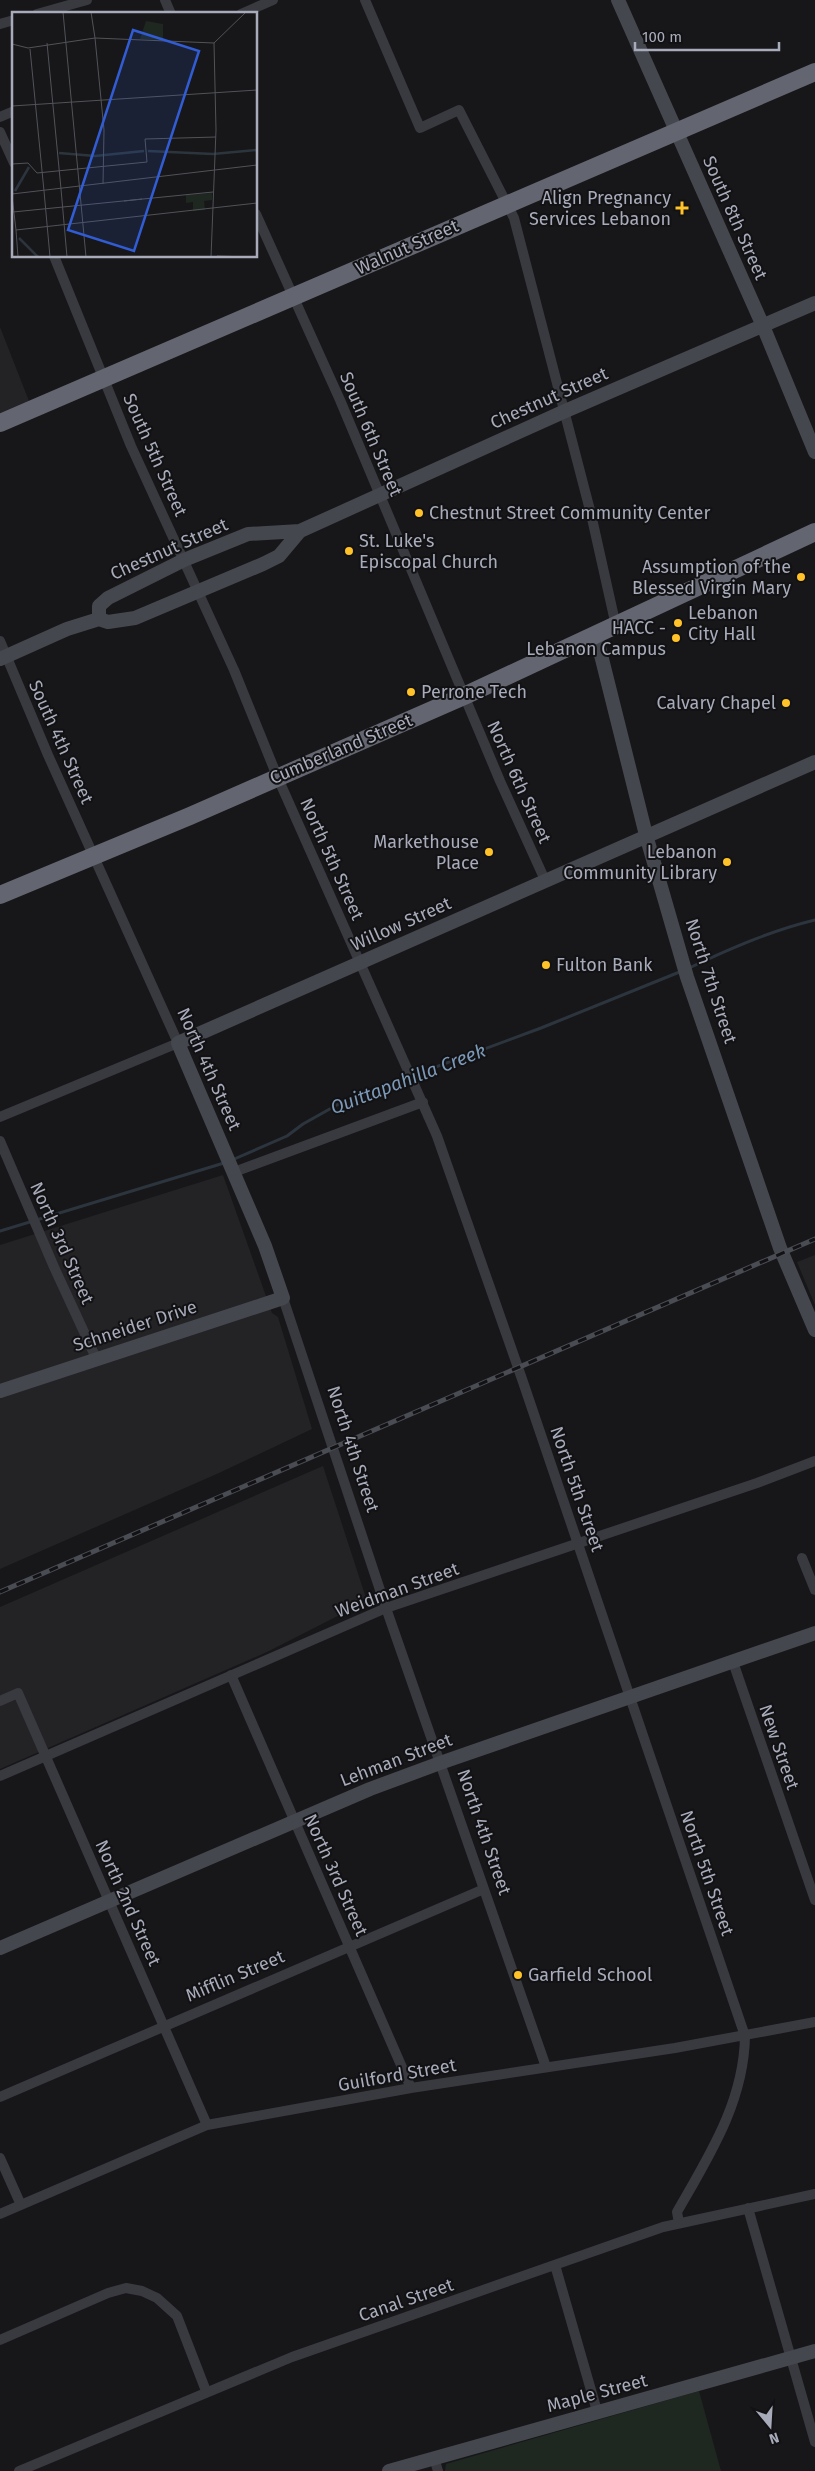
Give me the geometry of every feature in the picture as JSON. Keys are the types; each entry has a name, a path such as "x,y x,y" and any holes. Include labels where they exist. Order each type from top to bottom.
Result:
{"highway":[{"name":"Walnut Street","path":"0,423 815,72"},
{"name":"Cumberland Street","path":"0,896 94,854 190,816 277,776 464,696 815,532"}],"street":[{"path":"42,12 63,3 87,0"},
{"path":"165,0 170,12"},
{"path":"246,12 273,0"},
{"path":"365,0 420,128 459,110 505,204 514,218 591,514 616,626"},
{"name":"South 8th Street","path":"618,0 763,326 815,452"},
{"path":"0,117 12,113"},
{"path":"0,132 12,159"},
{"name":"South 6th Street","path":"258,218 294,296 421,589 464,696"},
{"name":"South 5th Street","path":"55,258 131,446 234,670 277,776"},
{"name":"Chestnut Street","path":"99,618 99,606 108,598 184,560 248,534 300,530 380,496 563,412 815,303"},
{"name":"Chestnut Street","path":"3,658 67,629 99,618 108,622 135,618 198,591 279,556 300,530"},
{"name":"North 7th Street","path":"596,635 646,835 687,977 780,1248 815,1330"},
{"name":"South 4th Street","path":"0,641 3,658 94,854"},
{"name":"North 6th Street","path":"464,696 545,880"},
{"name":"Willow Street","path":"0,1116 178,1043 815,762"},
{"name":"North 5th Street","path":"277,776 437,1136 516,1362 744,2036 744,2051 736,2094 716,2144 677,2212 679,2222"},
{"name":"North 4th Street","path":"94,854 265,1246 386,1608 546,2067"},
{"path":"231,1165 422,1102"},
{"name":"North 3rd Street","path":"0,1142 96,1358"},
{"name":"Schneider Drive","path":"0,1392 96,1358 283,1298"},
{"name":"Weidman Street","path":"0,1776 386,1608 757,1483 815,1461"},
{"path":"802,1558 815,1590"},
{"name":"Lehman Street","path":"0,1948 110,1902 294,1820 440,1762 815,1633"},
{"name":"New Street","path":"733,1662 815,1900"},
{"name":"North 3rd Street","path":"231,1675 411,2088"},
{"name":"North 2nd Street","path":"0,1700 18,1693 207,2125"},
{"name":"Mifflin Street","path":"0,2096 349,1945 484,1889"},
{"name":"Guilford Street","path":"0,2214 207,2125 411,2088 744,2036 815,2022"},
{"path":"0,2158 21,2205"},
{"name":"Canal Street","path":"19,2471 206,2391 292,2357 679,2222 815,2194"},
{"path":"748,2208 815,2442"},
{"path":"556,2265 597,2412"},
{"path":"0,2340 108,2293 126,2288 142,2291 157,2298 177,2316 206,2391"},
{"name":"Maple Street","path":"389,2471 436,2465 597,2412 815,2351"}],"shaded area":[{"path":"0,327 29,401 0,413"},
{"path":"223,1175 272,1313 278,1317 312,1429 219,1473 0,1569 0,1245"},
{"path":"815,1255 815,1305 797,1262"},
{"path":"323,1466 367,1601 267,1652 0,1769 0,1607"},
{"path":"699,2391 721,2471 445,2471 446,2464"}],"waterway":[{"name":"Quittapahilla Creek","path":"687,969 750,941 782,929 815,920"},
{"name":"Quittapahilla Creek","path":"232,1160 287,1136 303,1124 344,1101 541,1028 682,971"},
{"name":"Quittapahilla Creek","path":"0,1231 224,1163"}],"railway":[{"path":"0,1592 815,1239"}],"place":[{"name":"Align Pregnancy Services Lebanon","path":"682,208"},
{"name":"Chestnut Street Community Center","path":"419,513"},
{"name":"St. Luke's Episcopal Church","path":"349,551"},
{"name":"Assumption of the Blessed Virgin Mary","path":"801,577"},
{"name":"Lebanon City Hall","path":"678,623"},
{"name":"HACC - Lebanon Campus","path":"676,638"},
{"name":"Perrone Tech","path":"411,692"},
{"name":"Calvary Chapel","path":"786,703"},
{"name":"Markethouse Place","path":"489,852"},
{"name":"Lebanon Community Library","path":"727,862"},
{"name":"Fulton Bank","path":"546,965"},
{"name":"Garfield School","path":"518,1975"}]}
